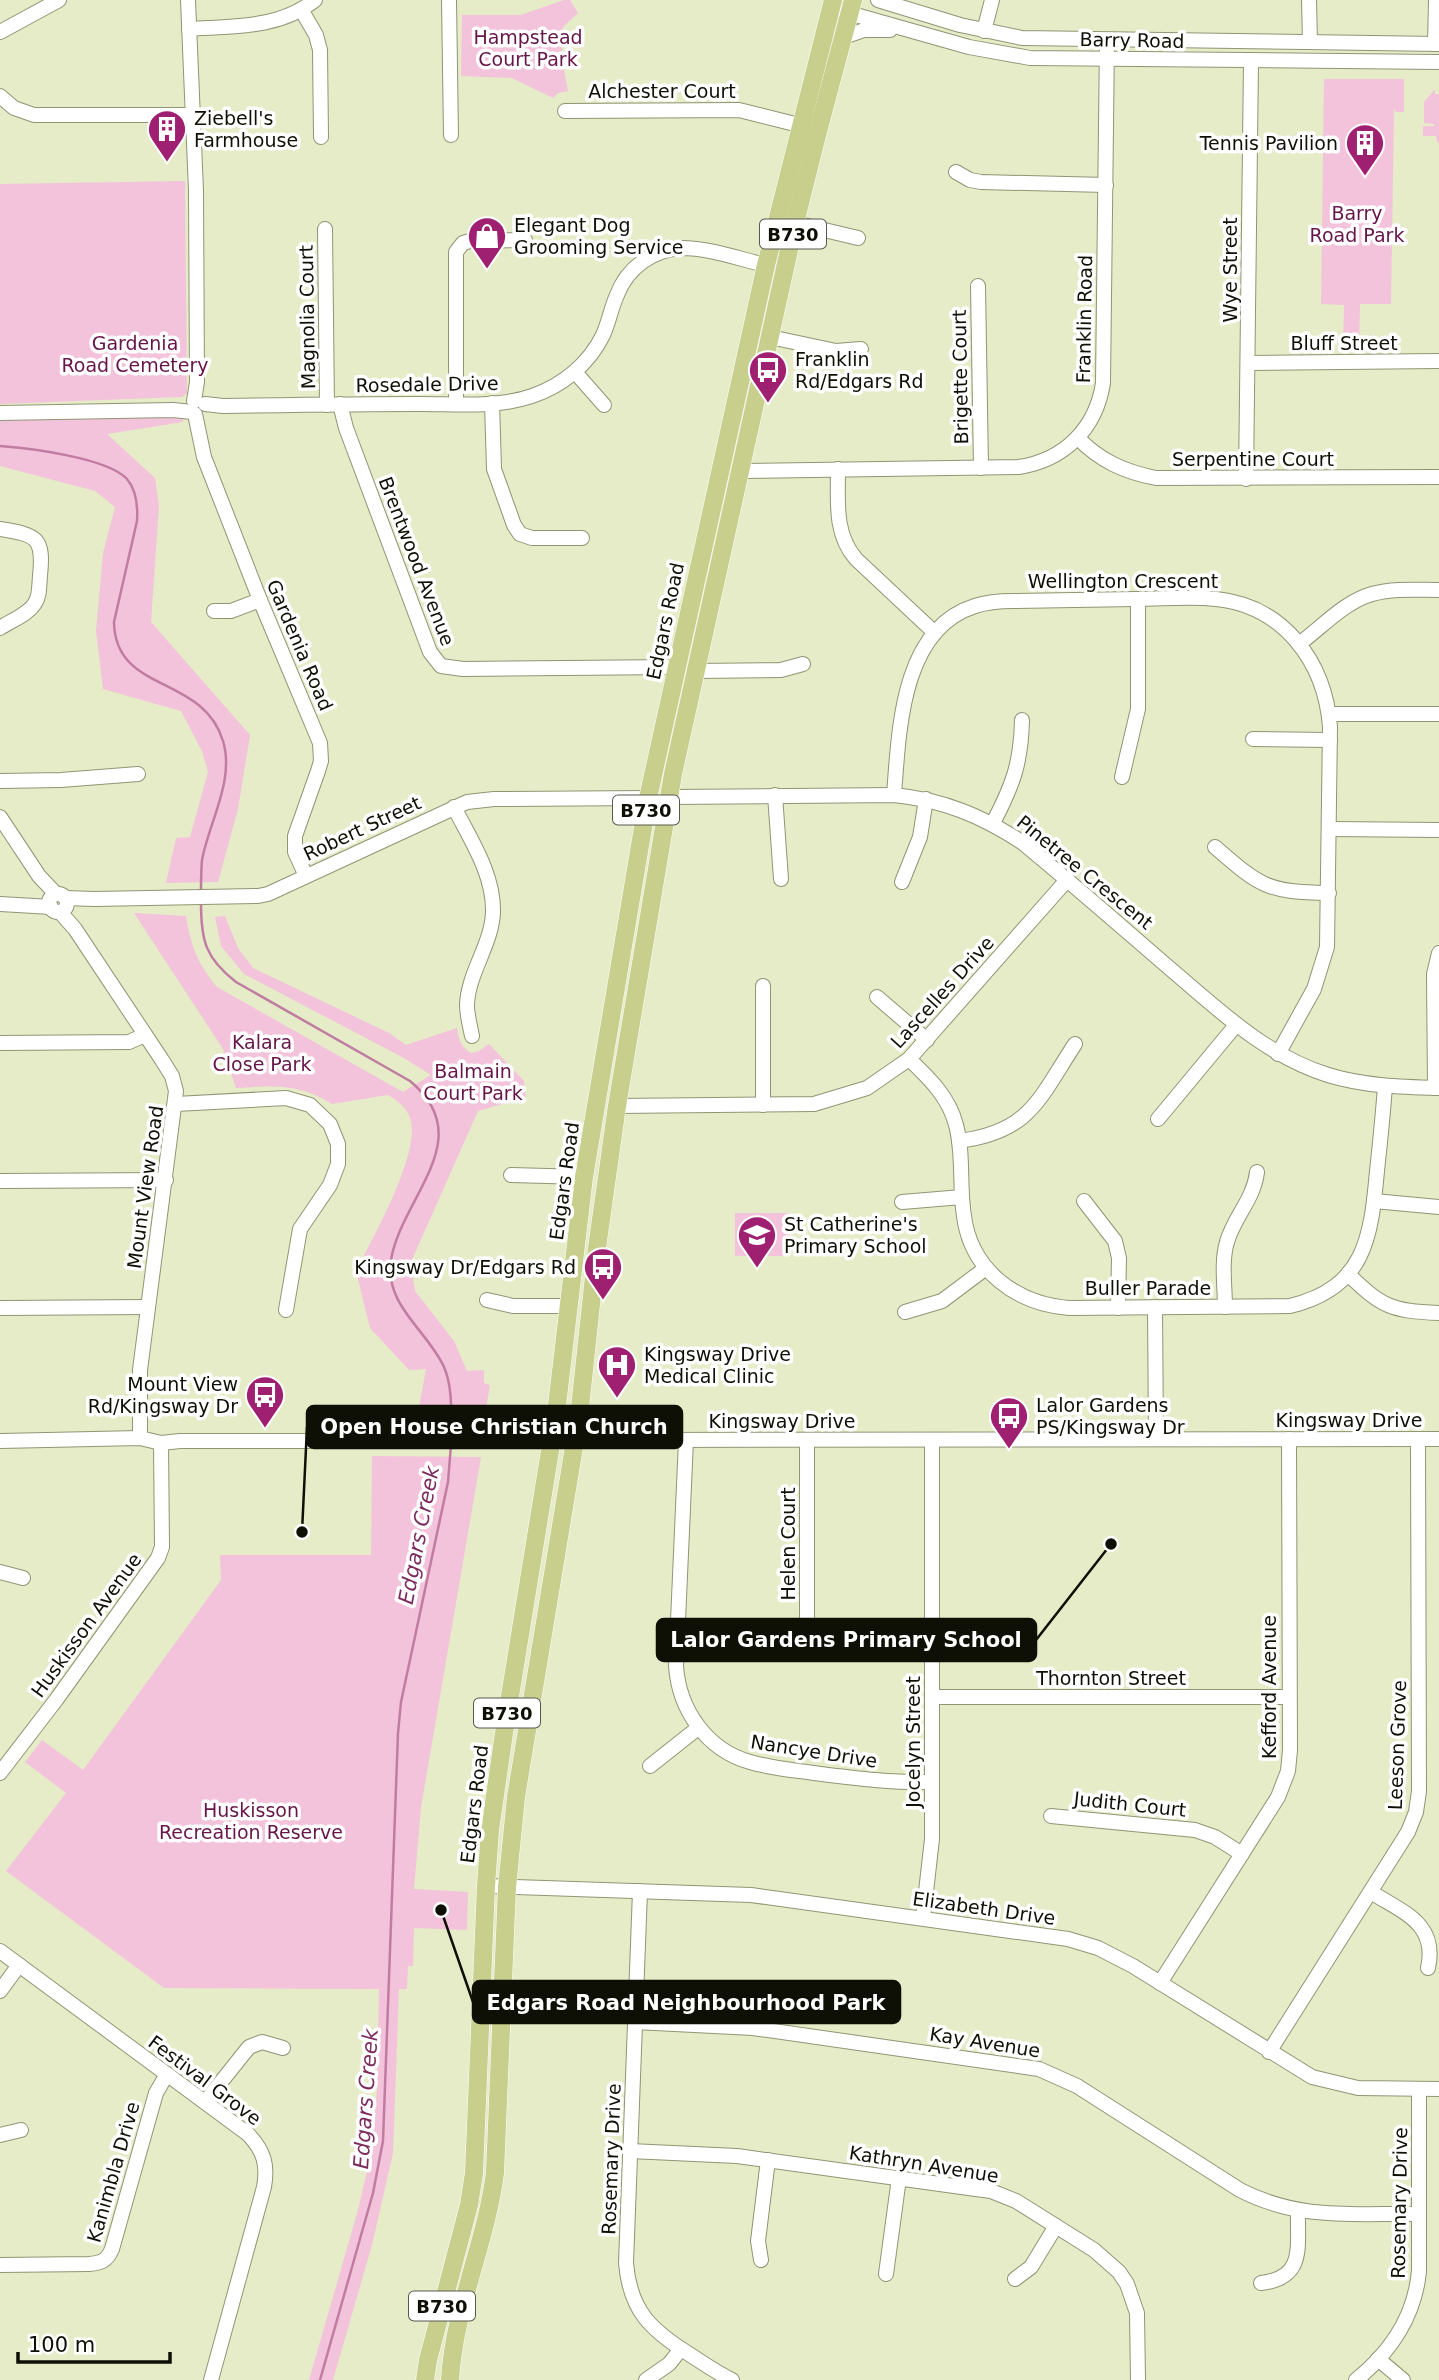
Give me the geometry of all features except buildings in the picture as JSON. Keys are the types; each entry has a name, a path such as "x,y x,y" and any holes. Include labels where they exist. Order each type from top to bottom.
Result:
{"main road":[{"name":"Edgars Road","path":"425,2380 431,2347 469,2205 474,2173 490,1830 503,1733 551,1440 570,1306 584,1177 648,798 766,265 799,125 832,4"},
{"name":"B730","path":"450,2380 457,2329 490,2209 497,2145 507,1886 516,1797 575,1439 617,1105 668,797 796,223 852,6"},
{"path":"698,568 718,572"},
{"path":"622,954 642,956"},
{"path":"576,1246 597,1248"},
{"path":"476,2145 497,2145"}],"street":[{"path":"0,32 59,0"},
{"name":"Gardenia Road","path":"188,0 193,115 198,430 204,457 320,743 321,761 295,836 295,852 306,876"},
{"path":"189,29 267,23 291,16 316,0"},
{"path":"449,0 451,135"},
{"name":"Barry Road","path":"878,0 984,31 1022,38 1437,44"},
{"path":"984,31 992,0"},
{"path":"1308,0 1310,42"},
{"path":"1436,0 1437,44"},
{"name":"Barry Road","path":"832,4 852,6 909,29 959,44 1015,56 1439,62"},
{"path":"302,10 316,35 320,50 321,137"},
{"path":"844,37 863,30 909,29"},
{"name":"Franklin Road","path":"741,471 1019,467 1041,462 1066,449 1078,438 1097,409 1103,383 1107,40"},
{"name":"Wye Street","path":"1246,479 1251,61"},
{"path":"0,96 14,108 34,115 193,115"},
{"name":"Alchester Court","path":"565,111 739,110 799,125"},
{"path":"956,172 970,180 981,182 1106,185"},
{"path":"796,223 858,238"},
{"name":"Magnolia Court","path":"325,229 333,405"},
{"path":"456,404 456,252 463,243 470,241 525,240"},
{"name":"Rosedale Drive","path":"0,413 173,410 223,406 492,403 531,397 561,383 589,356 604,334 615,298 626,278 643,261 672,249 691,248 766,265"},
{"name":"Brigette Court","path":"978,286 981,468"},
{"path":"770,337 836,351 861,349"},
{"name":"Bluff Street","path":"1249,363 1439,361"},
{"path":"575,372 604,405"},
{"path":"492,403 494,469 514,525 520,534 532,538 582,538"},
{"name":"Brentwood Avenue","path":"333,405 346,428 429,653 441,666 463,669 676,667"},
{"name":"Serpentine Court","path":"1078,438 1104,460 1141,475 1170,479 1439,477"},
{"path":"838,469 839,521 846,545 856,559 935,632"},
{"path":"0,529 34,538 39,543 42,556 37,601 30,609 0,628"},
{"path":"1299,644 1348,606 1371,594 1400,590 1439,590"},
{"name":"Wellington Crescent","path":"894,795 901,725 913,669 935,632 962,611 986,603 1013,601 1200,598 1232,601 1270,618 1299,644 1312,661 1329,714 1330,740 1327,947 1320,977 1278,1054"},
{"path":"1122,777 1138,709 1138,599"},
{"path":"214,611 231,611 260,600"},
{"path":"696,671 780,670 803,664"},
{"path":"1329,714 1439,714"},
{"path":"993,823 1015,778 1022,720"},
{"path":"1253,739 1330,740"},
{"path":"0,781 138,774"},
{"name":"Pinetree Crescent","path":"668,797 894,795 926,799 954,807 993,823 1023,843 1236,1025 1278,1054 1327,1075 1385,1086 1437,1088"},
{"path":"775,796 781,878"},
{"name":"Robert Street","path":"0,904 94,899 258,897 454,807 494,799 648,798"},
{"path":"902,882 920,838 926,799"},
{"path":"454,807 486,872 492,899 491,925 468,994 467,1013 472,1036"},
{"name":"Mount View Road","path":"0,817 172,1076 176,1091 140,1370 140,1438"},
{"path":"1329,829 1439,830"},
{"path":"1215,847 1247,875 1267,887 1295,892 1329,893"},
{"name":"Lascelles Drive","path":"617,1105 814,1104 844,1097 881,1081 909,1059 927,1040 1067,880"},
{"path":"1437,1088 1434,974 1439,953"},
{"path":"763,986 763,1105"},
{"path":"877,997 927,1040"},
{"path":"1158,1119 1236,1025"},
{"path":"0,1043 129,1042 145,1035"},
{"path":"959,1141 992,1135 1020,1121 1036,1104 1075,1044"},
{"name":"Buller Parade","path":"909,1059 941,1092 956,1124 966,1227 986,1268 1006,1288 1043,1305 1069,1308 1279,1307 1300,1304 1325,1293 1348,1274 1360,1257 1368,1237 1385,1086"},
{"path":"176,1104 286,1098 310,1105 330,1124 338,1144 338,1164 330,1185 300,1229 286,1310"},
{"path":"1225,1307 1226,1245 1254,1188 1257,1172"},
{"path":"511,1175 584,1177"},
{"path":"0,1181 166,1180"},
{"path":"902,1202 962,1198"},
{"path":"1084,1201 1115,1241 1119,1258 1118,1308"},
{"path":"1374,1201 1439,1207"},
{"path":"905,1312 942,1301 986,1268"},
{"path":"1348,1274 1386,1306 1409,1312 1439,1313"},
{"path":"487,1300 513,1306 570,1306"},
{"path":"0,1308 148,1307"},
{"path":"1155,1307 1156,1439"},
{"name":"Kingsway Drive","path":"0,1441 140,1438 161,1443 575,1439 1439,1439"},
{"name":"Leeson Grove","path":"1269,2052 1408,1832 1418,1802 1418,1439"},
{"name":"Nancye Drive","path":"686,1440 676,1666 680,1693 698,1728 723,1750 751,1763 882,1782 932,1782"},
{"name":"Helen Court","path":"807,1440 807,1649"},
{"name":"Jocelyn Street","path":"923,1919 931,1855 932,1440"},
{"name":"Kefford Avenue","path":"1160,1983 1278,1797 1289,1760 1289,1440"},
{"name":"Huskisson Avenue","path":"0,1773 158,1558 162,1547 161,1443"},
{"path":"0,1572 23,1578"},
{"name":"Thornton Street","path":"932,1697 1289,1697"},
{"path":"650,1766 698,1728"},
{"name":"Judith Court","path":"1051,1815 1195,1830 1215,1837 1242,1854"},
{"name":"Elizabeth Drive","path":"486,1886 751,1895 1079,1942 1116,1956 1295,2068 1327,2082 1358,2088 1439,2089"},
{"name":"Rosemary Drive","path":"640,1891 626,2263 629,2285 636,2304 648,2323 681,2349 732,2380"},
{"path":"1371,1892 1424,1928 1431,1949 1429,1968"},
{"name":"Festival Grove","path":"0,1951 248,2134 258,2145 266,2167 264,2187 211,2380"},
{"path":"0,1991 19,1965"},
{"name":"Kay Avenue","path":"635,2022 753,2028 1039,2069 1077,2086 1240,2190 1268,2203 1298,2211 1326,2214 1419,2214"},
{"path":"205,2102 249,2047 262,2042 283,2048"},
{"name":"Kanimbla Drive","path":"0,2265 89,2264 107,2258 112,2249 156,2093 167,2074"},
{"name":"Rosemary Drive","path":"1356,2380 1399,2333 1415,2298 1419,2271 1419,2089"},
{"path":"0,2135 21,2130"},
{"name":"Kathryn Avenue","path":"630,2151 728,2155 768,2160 991,2192 1016,2201 1109,2261 1127,2284 1138,2320 1138,2380"},
{"path":"761,2260 758,2241 768,2160"},
{"path":"886,2274 899,2178"},
{"path":"1261,2283 1286,2276 1296,2263 1298,2211"},
{"path":"1015,2279 1031,2267 1056,2226"},
{"path":"646,2380 669,2364 681,2349"},
{"path":"1378,2359 1403,2380"}],"green space":[{"name":"Hampstead Court Park","path":"570,0 578,13 563,27 562,60 568,91 558,93 553,98 512,78 461,76 462,15 521,15"},
{"name":"Barry Road Park","path":"1324,79 1404,79 1404,112 1396,112 1394,108 1391,304 1360,304 1359,350 1343,351 1344,305 1321,304"},
{"path":"1435,89 1435,94 1439,94 1439,143 1436,136 1423,136 1423,126 1434,126 1424,123 1424,102"},
{"name":"Gardenia Road Cemetery","path":"185,181 187,393 182,397 0,404 0,184"},
{"path":"183,412 183,422 107,434 155,478 159,506 151,622 250,735 238,809 218,882 166,883 176,838 190,837 208,772 202,751 181,711 103,689 96,631 103,553 115,507 95,491 0,466 0,418"},
{"path":"134,913 186,916 196,954 217,987 403,1092 431,1075 244,974 221,946 215,917 225,916 238,948 253,968 389,1033 406,1045 457,1028 464,1048 471,1053 489,1044 524,1081 526,1097 478,1111 411,1262 415,1291 454,1341 467,1371 484,1370 484,1383 490,1385 484,1420 463,1429 416,1424 426,1369 409,1370 370,1328 356,1271 394,1195 409,1152 412,1133 406,1111 388,1095 332,1104 308,1092 286,1087 236,1088 223,1049"},
{"path":"735,1213 790,1213 790,1256 735,1256"},
{"name":"Huskisson Recreation Reserve","path":"372,1456 481,1457 421,1807 414,1889 468,1892 467,1930 414,1928 413,1966 408,1966 407,1989 399,1989 393,2153 372,2245 333,2380 309,2380 358,2210 373,2145 379,1989 164,1988 6,1871 66,1793 25,1762 42,1740 83,1770 221,1580 220,1555 371,1555"}],"waterway":[{"name":"Edgars Creek","path":"0,446 67,455 103,465 127,479 133,489 137,504 137,521 114,622 118,645 129,662 144,674 198,704 213,720 223,741 226,756 220,801 202,860 201,892"},
{"name":"Edgars Creek","path":"201,903 202,928 207,947 217,965 236,982 410,1081 430,1103 438,1125 437,1147 430,1169 398,1237 391,1260 391,1276 400,1304 444,1367 450,1392 451,1435"},
{"name":"Edgars Creek","path":"320,2380 373,2193 383,2141 401,1702 448,1482 451,1445"}],"place":[{"name":"Ziebell's Farmhouse","path":"167,163"},
{"name":"Tennis Pavilion","path":"1365,177"},
{"name":"Elegant Dog Grooming Service","path":"487,270"},
{"name":"Franklin Rd/Edgars Rd","path":"768,404"},
{"name":"St Catherine's Primary School","path":"757,1269"},
{"name":"Kingsway Dr/Edgars Rd","path":"603,1301"},
{"name":"Kingsway Drive Medical Clinic","path":"617,1399"},
{"name":"Mount View Rd/Kingsway Dr","path":"265,1429"},
{"name":"Lalor Gardens PS/Kingsway Dr","path":"1009,1450"},
{"name":"Open House Christian Church","path":"302,1532"},
{"name":"Lalor Gardens Primary School","path":"1111,1544"},
{"name":"Edgars Road Neighbourhood Park","path":"441,1910"}],"park label":[{"name":"Kalara Close Park","path":"262,1053"},
{"name":"Balmain Court Park","path":"473,1082"}]}
